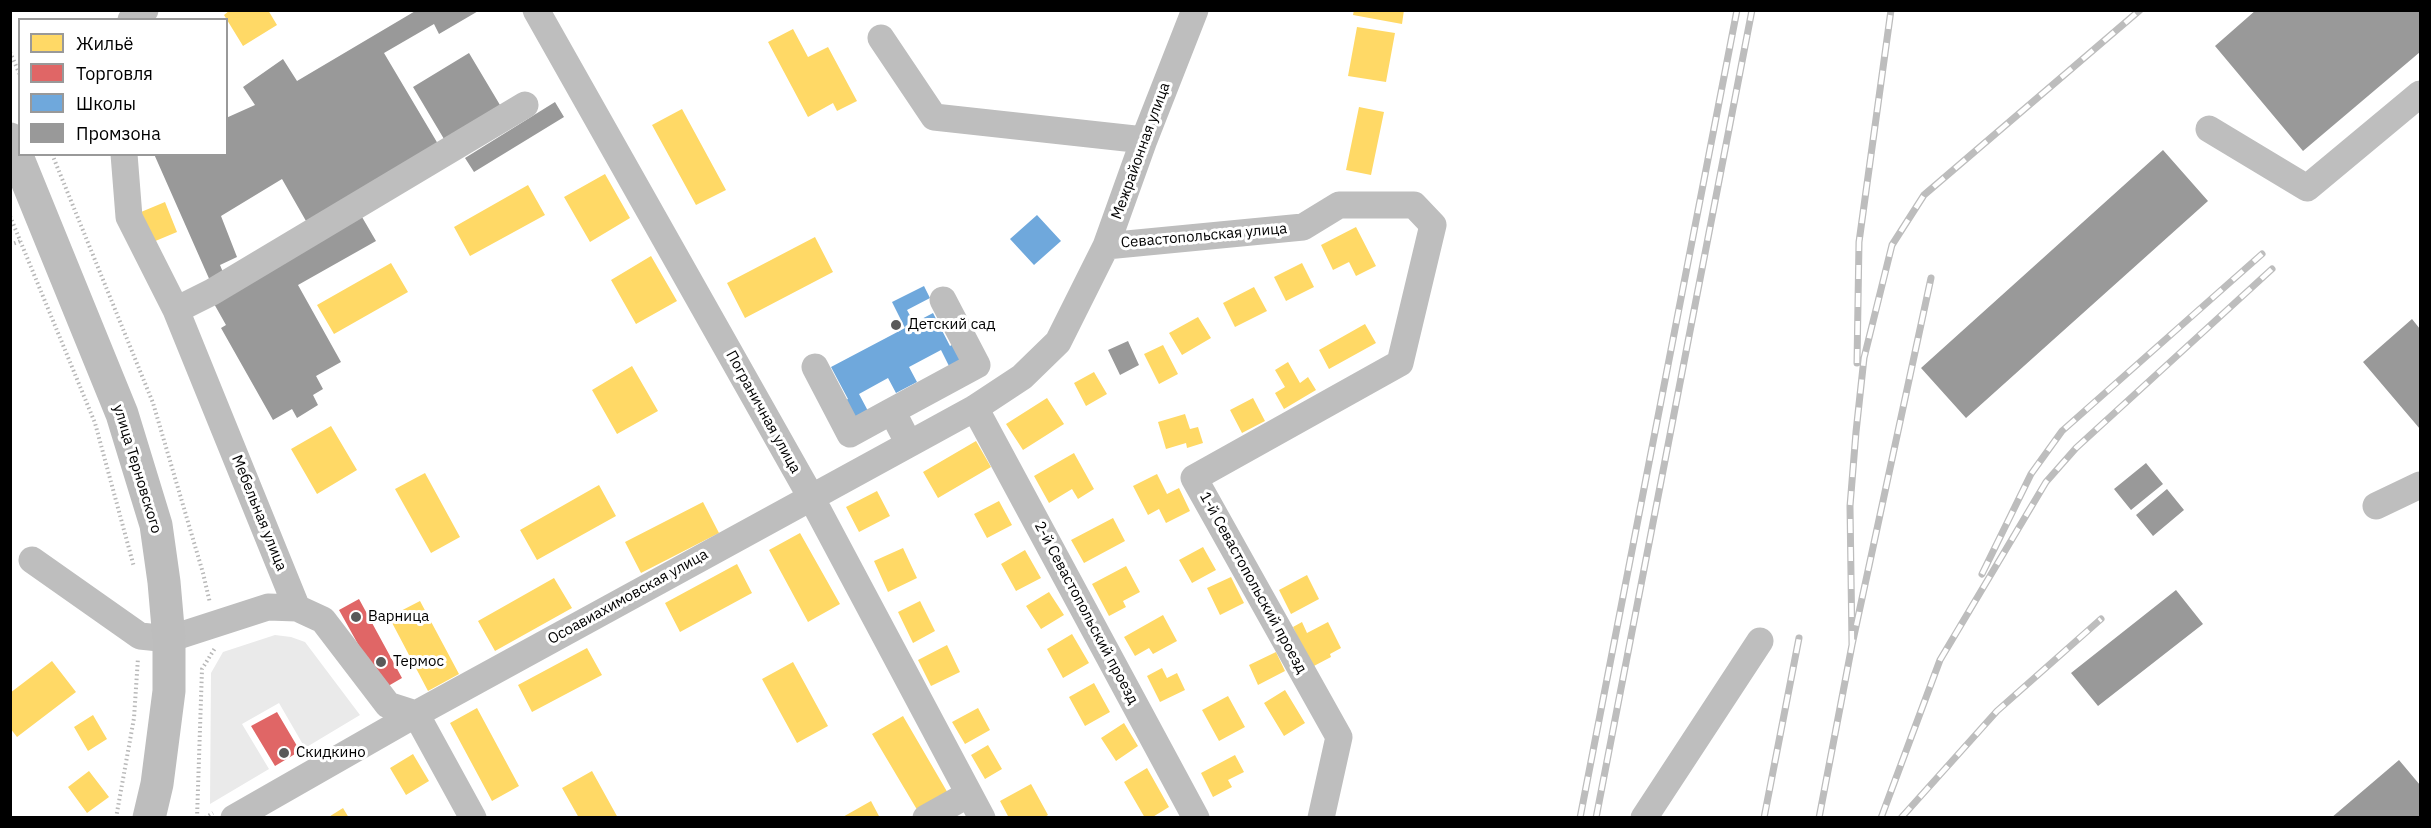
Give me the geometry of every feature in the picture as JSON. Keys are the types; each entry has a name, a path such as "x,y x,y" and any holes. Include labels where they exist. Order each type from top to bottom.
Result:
{"main road":[{"name":"улица Терновского","path":"10,139 126,424 156,525 164,582 154,637 170,691 157,784 149,818"}],"street":[{"name":"Пограничная улица","path":"536,10 811,497 982,818"},
{"name":"Межрайонная улица","path":"1022,377 1058,342 1106,246 1144,140 1195,10"},
{"path":"880,38 934,117 1144,140"},
{"path":"2209,129 2307,188 2421,94"},
{"path":"176,309 212,292 525,105"},
{"name":"Мебельная улица","path":"124,156 129,217 176,309 297,608"},
{"name":"Севастопольская улица","path":"1106,246 1303,227 1339,205 1414,205 1433,225 1400,363"},
{"path":"815,367 850,434 977,365 943,300"},
{"name":"1-й Севастопольский проезд","path":"1322,818 1340,737 1194,478 1400,363"},
{"name":"Осоавиахимовская улица","path":"225,815 266,810 416,714 975,408 1022,377"},
{"name":"2-й Севастопольский проезд","path":"975,408 1196,818"},
{"path":"892,411 909,444"},
{"path":"2376,506 2421,485"},
{"path":"32,560 154,637 268,607 297,608 323,620 388,705 416,714 473,818"},
{"path":"1644,818 1760,641"},
{"path":"926,818 969,794"}],"path":[{"path":"10,52 18,70"},
{"path":"53,156 153,403 203,573 211,610"},
{"path":"10,216 95,423 136,575"},
{"path":"10,245 21,241"},
{"path":"116,818 134,718 154,637"},
{"path":"197,818 202,669 218,645"},
{"path":"205,818 225,815"}],"shaded area":[{"path":"275,635 305,642 360,715 305,748 279,703 242,724 269,769 210,804 211,673 223,652"}],"building: Жильё":[{"path":"230,10 268,10 277,25 243,46 228,18 224,15"},
{"path":"1354,10 1404,10 1402,24 1353,15"},
{"path":"1357,27 1395,33 1386,82 1348,76"},
{"path":"793,29 808,57 828,47 857,101 837,111 833,103 808,117 768,42"},
{"path":"1359,107 1384,112 1371,175 1346,170"},
{"path":"682,109 726,190 696,205 652,125"},
{"path":"605,174 630,218 590,242 564,197"},
{"path":"528,185 545,215 470,256 454,227"},
{"path":"165,202 177,232 153,242 141,212"},
{"path":"1356,227 1376,266 1356,276 1349,262 1333,270 1321,245"},
{"path":"815,237 833,272 745,318 727,283"},
{"path":"651,256 677,301 636,324 611,280"},
{"path":"391,263 408,292 334,334 317,305"},
{"path":"1302,263 1314,287 1286,301 1274,277"},
{"path":"1254,287 1267,311 1235,327 1223,303"},
{"path":"1198,317 1211,338 1182,355 1169,333"},
{"path":"1365,324 1376,343 1329,369 1319,350"},
{"path":"1163,345 1178,374 1159,384 1144,354"},
{"path":"1288,362 1300,383 1308,377 1316,390 1284,409 1275,393 1285,387 1275,370"},
{"path":"632,366 658,411 617,434 592,390"},
{"path":"1094,372 1107,394 1086,406 1074,383"},
{"path":"1047,398 1064,424 1023,450 1006,424"},
{"path":"1253,398 1265,421 1242,433 1230,410"},
{"path":"1185,414 1190,429 1198,427 1203,443 1187,448 1186,443 1166,449 1158,422"},
{"path":"331,426 357,470 317,494 291,449"},
{"path":"976,441 991,467 938,498 923,472"},
{"path":"1074,453 1094,489 1078,499 1072,489 1049,503 1034,476"},
{"path":"425,473 460,537 431,553 395,489"},
{"path":"1157,474 1167,494 1179,488 1190,511 1166,523 1159,509 1148,515 1133,486"},
{"path":"599,485 616,516 537,560 520,530"},
{"path":"877,491 890,516 859,532 846,507"},
{"path":"999,501 1012,525 987,538 974,514"},
{"path":"703,502 719,533 641,573 625,542"},
{"path":"1113,518 1125,541 1084,563 1071,540"},
{"path":"800,533 840,604 808,622 769,550"},
{"path":"1203,547 1216,570 1192,583 1179,560"},
{"path":"903,548 917,578 888,592 874,561"},
{"path":"1025,550 1041,578 1016,591 1001,564"},
{"path":"737,564 752,593 680,632 665,603"},
{"path":"1126,566 1140,592 1123,601 1126,607 1109,616 1092,584"},
{"path":"1307,575 1319,599 1291,614 1279,590"},
{"path":"1231,577 1244,603 1220,615 1207,588"},
{"path":"554,578 572,608 495,651 478,621"},
{"path":"1049,592 1064,615 1041,629 1026,606"},
{"path":"420,601 459,674 428,691 389,617"},
{"path":"920,601 935,631 913,643 898,612"},
{"path":"1163,615 1177,641 1153,654 1149,648 1135,656 1124,637"},
{"path":"1302,622 1307,633 1328,622 1341,648 1330,654 1331,657 1312,667 1293,627"},
{"path":"1072,634 1089,663 1063,678 1047,649"},
{"path":"947,645 960,672 931,686 918,660"},
{"path":"587,648 602,675 532,712 518,685"},
{"path":"1276,652 1285,671 1258,685 1249,665"},
{"path":"52,661 76,692 17,737 10,728 10,693"},
{"path":"793,662 828,726 797,743 762,679"},
{"path":"1162,668 1167,678 1177,673 1185,690 1160,702 1147,676"},
{"path":"1094,683 1110,712 1085,726 1069,697"},
{"path":"1285,690 1305,723 1284,736 1264,703"},
{"path":"1228,696 1245,727 1219,741 1202,710"},
{"path":"477,708 519,786 492,801 450,723"},
{"path":"978,708 990,730 965,744 952,722"},
{"path":"93,715 107,739 88,751 74,727"},
{"path":"903,716 949,795 919,813 872,734"},
{"path":"1124,723 1138,746 1116,761 1101,738"},
{"path":"988,745 1002,769 985,779 971,755"},
{"path":"413,754 429,781 406,795 390,768"},
{"path":"1235,755 1244,772 1228,780 1232,787 1213,797 1201,773"},
{"path":"1147,768 1169,807 1151,818 1145,818 1124,782"},
{"path":"89,771 109,797 87,813 68,787"},
{"path":"592,771 618,818 579,818 562,788"},
{"path":"1031,784 1048,815 1043,818 1009,818 1000,801"},
{"path":"871,801 880,818 841,818"},
{"path":"343,808 349,818 327,818"}],"building: Торговля":[{"path":"359,599 402,678 383,689 339,610"},
{"path":"277,712 300,751 275,766 251,726"}],"building: Школы":[{"path":"1037,215 1061,241 1034,265 1010,239"},
{"path":"924,286 930,298 907,310 914,323 933,313 950,346 957,342 966,360 950,368 941,350 909,367 917,382 896,393 888,378 859,394 868,411 851,419 842,402 848,399 831,367 905,328 892,302"}],"building: Промзона":[{"path":"417,10 480,10 439,34 434,24 384,53 438,144 306,221 282,179 221,216 237,257 220,265 225,277 211,283 155,156 228,156 228,117 255,105 243,87 283,59 297,81"},
{"path":"2256,10 2420,10 2420,52 2303,151 2215,46"},
{"path":"469,53 500,105 444,139 413,87"},
{"path":"555,102 564,117 474,172 465,158"},
{"path":"2163,150 2208,201 1966,418 1921,368"},
{"path":"362,217 376,241 298,285 341,362 316,376 323,389 313,395 318,405 297,418 292,409 273,420 221,328 226,325 213,302"},
{"path":"2412,319 2420,329 2420,429 2363,362"},
{"path":"1128,341 1139,365 1120,375 1108,350"},
{"path":"2146,463 2163,484 2131,510 2114,489"},
{"path":"2167,489 2184,510 2153,536 2136,515"},
{"path":"2176,590 2203,624 2098,706 2071,673"},
{"path":"2399,760 2420,785 2420,818 2331,818"}],"railway":[{"path":"1580,818 1737,10"},
{"path":"1596,818 1752,10"},
{"path":"1857,363 1859,242 1891,10"},
{"path":"1852,645 1850,506 1856,432 1864,358 1892,245 1924,195 2140,10"},
{"path":"1982,574 2031,474 2062,431 2262,254"},
{"path":"1881,818 1940,660 2046,482 2076,448 2272,269"},
{"path":"1819,818 1852,645 1931,278"},
{"path":"1901,818 1997,711 2101,619"},
{"path":"1764,818 1799,638"}],"place":[{"name":"Детский сад","path":"896,325"},
{"name":"Варница","path":"356,617"},
{"name":"Термос","path":"381,662"},
{"name":"Скидкино","path":"284,753"}]}
